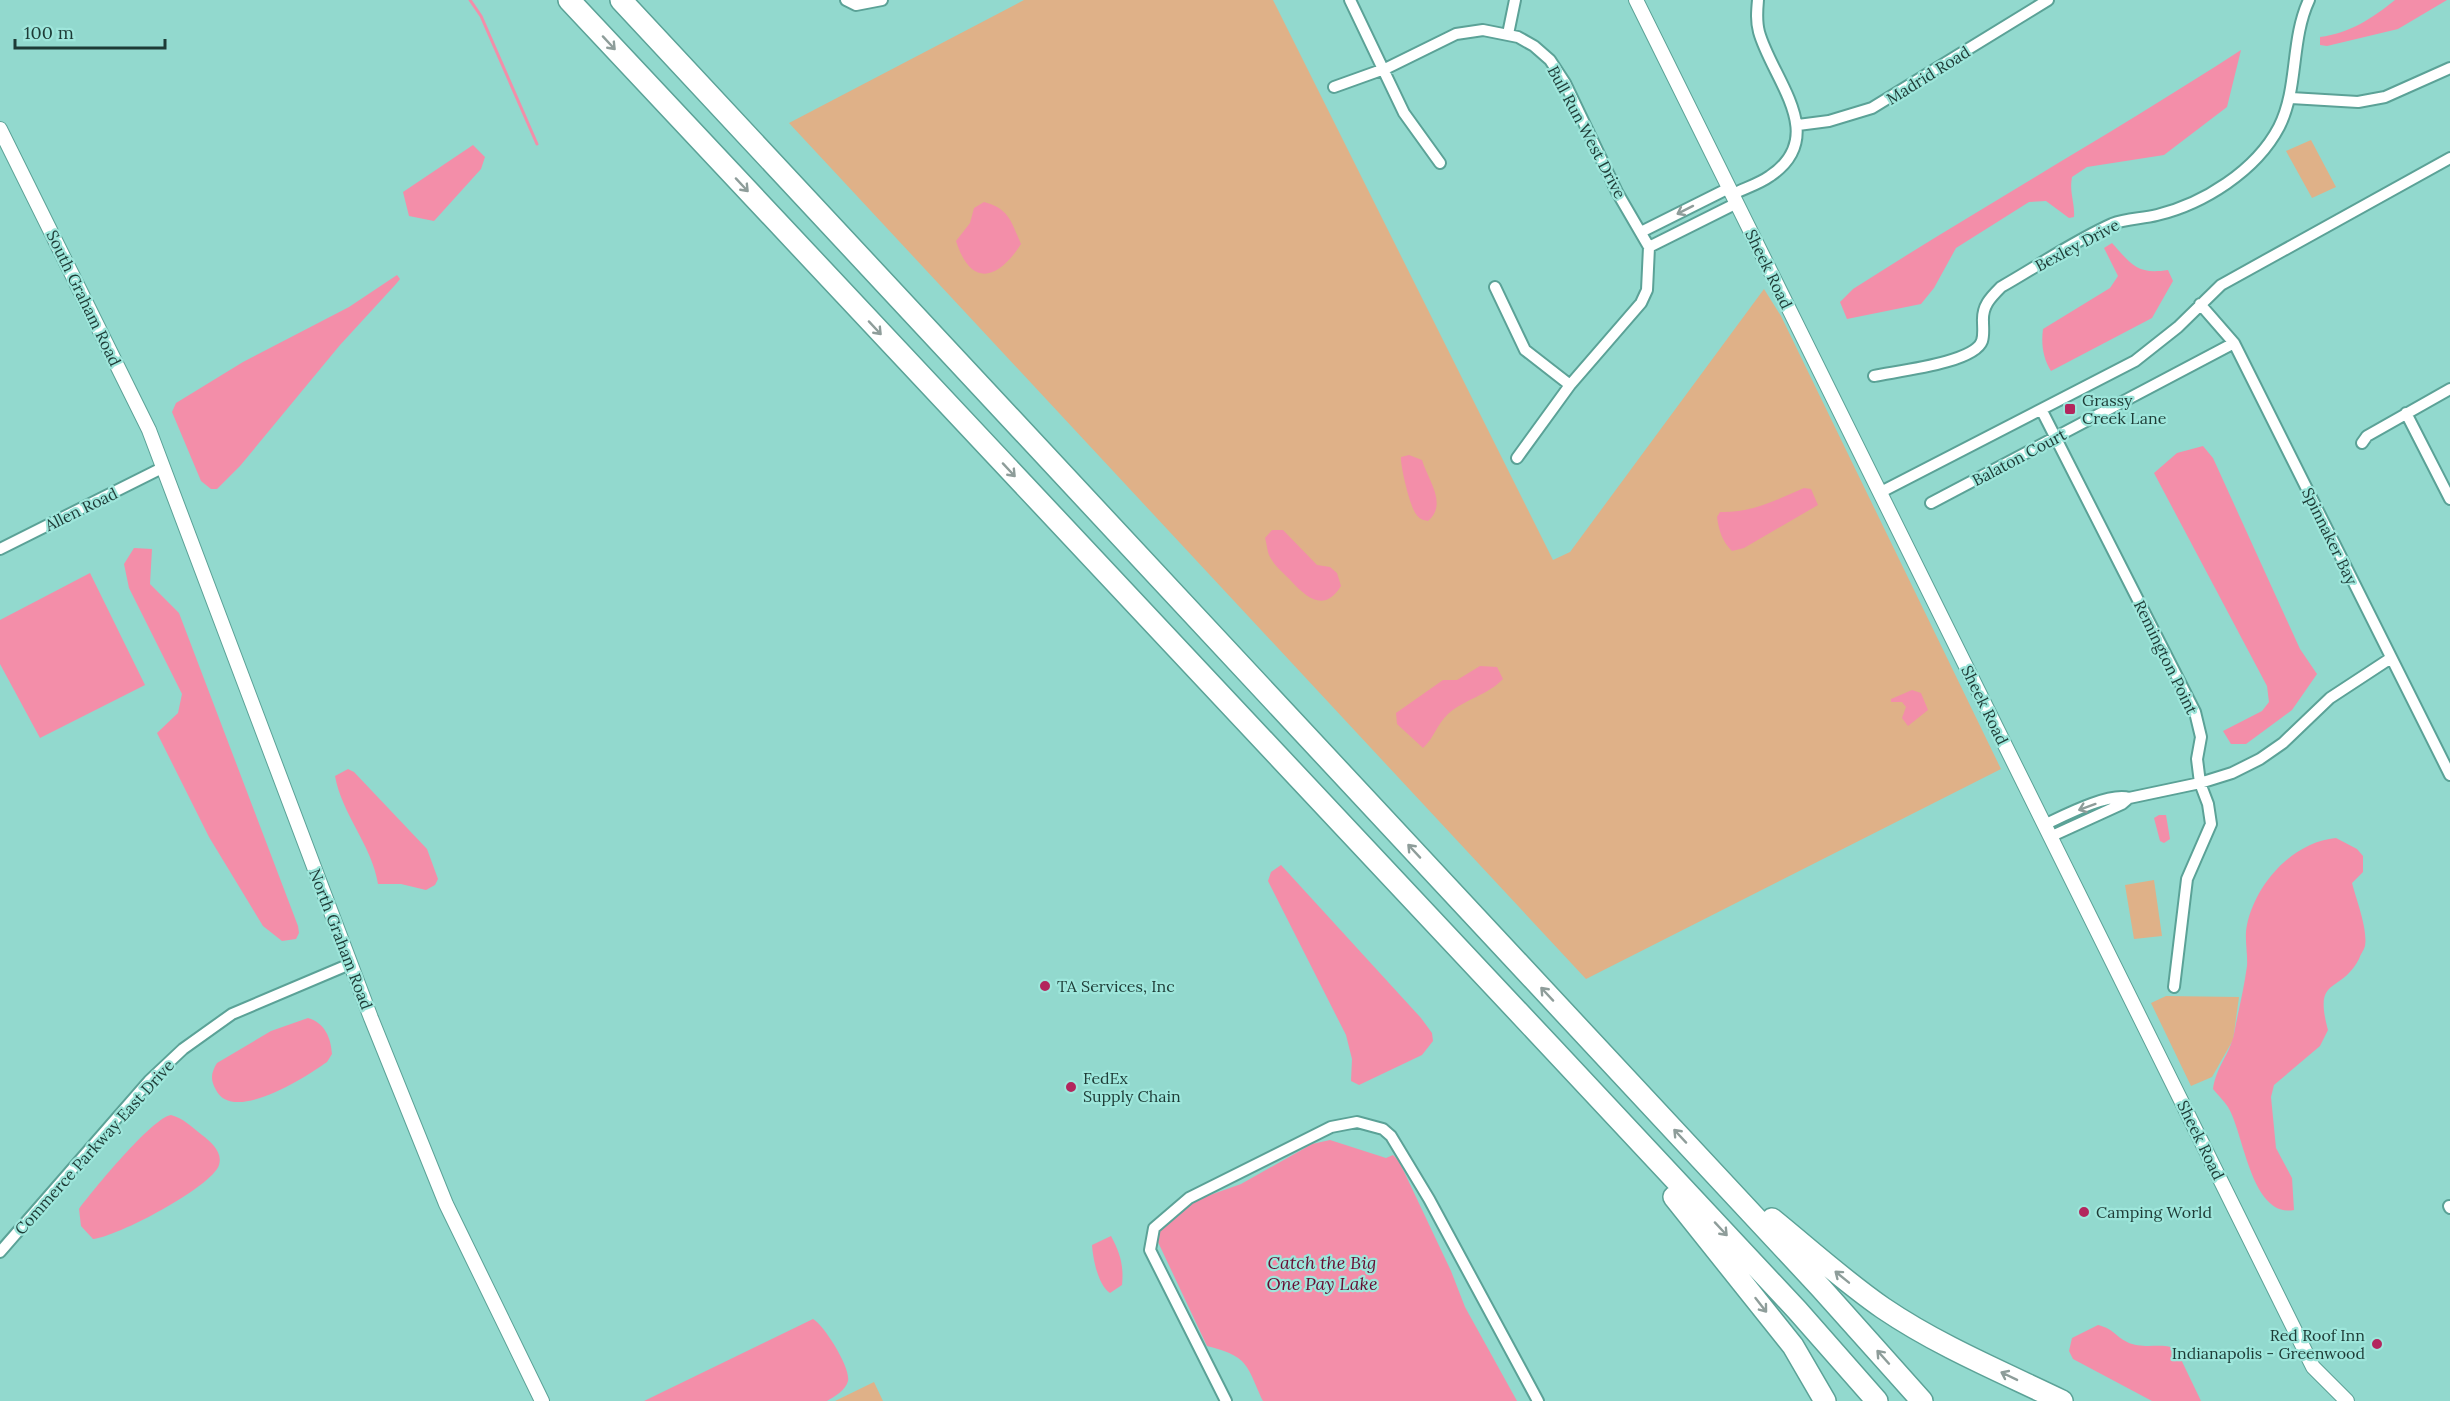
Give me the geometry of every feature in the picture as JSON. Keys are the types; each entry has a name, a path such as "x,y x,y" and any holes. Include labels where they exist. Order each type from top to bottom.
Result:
{"highway":[{"path":"569,0 1552,1048 1788,1301 1877,1401"},
{"path":"621,0 1707,1165 1922,1401"},
{"path":"1552,1048 1793,1346 1825,1401"},
{"path":"1707,1165 1842,1278 1884,1308 1939,1342 2062,1401"}],"street":[{"path":"846,0 856,5 882,0"},
{"path":"1350,0 1382,70 1413,128 1440,163"},
{"path":"1508,34 1515,0"},
{"name":"Sheek Road","path":"1636,0 2313,1366 2347,1401"},
{"path":"1641,232 1733,195 1769,177 1781,167 1795,144 1798,125 1758,30 1758,0"},
{"name":"Madrid Road","path":"1798,125 1829,122 1872,108 2048,0"},
{"name":"Bexley Drive","path":"1874,376 1964,357 1977,350 1983,339 1982,313 1988,300 2001,286 2112,224 2188,206 2220,187 2265,149 2278,128 2291,98 2300,24 2309,0"},
{"name":"Bull Run West Drive","path":"1334,87 1382,70 1456,34 1483,30 1508,34 1534,46 1550,60 1565,83 1617,192 1649,247"},
{"path":"2291,98 2358,102 2385,97 2450,68"},
{"name":"South Graham Road","path":"0,129 149,430 162,468"},
{"path":"1881,492 2042,411 2135,361 2161,342 2221,285 2450,158"},
{"path":"1517,458 1570,385 1641,303 1647,290 1649,247 1733,195"},
{"path":"1496,287 1525,350 1570,385"},
{"name":"Spinnaker Bay","path":"2200,304 2234,343 2450,775"},
{"name":"Balaton Court","path":"1931,503 2234,343"},
{"path":"2361,443 2367,436 2450,389"},
{"name":"Remington Point","path":"2042,411 2195,712 2201,737 2197,759 2200,783 2208,804 2211,825 2187,879 2174,987"},
{"path":"2406,413 2450,499"},
{"name":"Allen Road","path":"0,549 162,468"},
{"name":"North Graham Road","path":"162,468 350,964 446,1204 542,1401"},
{"path":"2049,830 2122,804 2129,798 2200,783 2232,773 2260,759 2290,737 2330,698 2391,658"},
{"name":"Commerce Parkway East Drive","path":"0,1252 149,1082 183,1049 232,1014 350,964"},
{"path":"1226,1401 1150,1251 1154,1228 1189,1198 1208,1188 1331,1127 1357,1122 1371,1123 1391,1136 1429,1199 1538,1401"}],"shaded area":[{"path":"1024,0 1273,0 1553,560 1570,552 1764,289 1781,316 2001,769 1586,979 789,123"},
{"path":"2311,140 2336,187 2312,198 2286,151"},
{"path":"2154,880 2162,936 2134,939 2125,885"},
{"path":"2166,996 2239,997 2233,1040 2212,1077 2191,1086 2151,1003"},
{"path":"874,1382 883,1401 835,1401"}],"water":[{"path":"2395,0 2447,0 2398,29 2327,46 2320,45 2320,37 2360,24"},
{"path":"2241,50 2227,107 2164,155 2087,167 2072,177 2074,217 2069,218 2046,201 2029,202 1956,248 1934,288 1921,304 1847,319 1840,302 1853,289"},
{"path":"473,145 485,157 481,169 434,221 409,216 403,192"},
{"path":"984,202 999,208 1008,217 1021,244 1003,265 985,274 969,266 956,241 970,223 974,208"},
{"path":"2112,243 2124,257 2136,266 2149,271 2168,270 2173,281 2152,318 2051,371 2043,351 2043,329 2110,288 2118,276 2104,248"},
{"path":"397,275 400,279 396,284 340,345 240,466 217,489 211,489 201,481 172,412 176,403 243,362 349,307"},
{"path":"2203,446 2213,458 2300,649 2317,674 2292,710 2246,744 2231,744 2223,731 2262,711 2269,702 2267,686 2154,473 2177,453"},
{"path":"1409,455 1422,460 1435,492 1436,507 1428,521 1417,516 1408,495 1401,457"},
{"path":"1804,488 1811,489 1818,505 1744,548 1732,551 1722,535 1718,522 1717,517 1720,512 1753,508"},
{"path":"1272,530 1283,530 1317,565 1330,567 1337,573 1341,586 1335,594 1323,601 1310,598 1280,570 1269,555 1265,538"},
{"path":"134,548 152,549 150,584 179,613 298,926 299,933 296,939 282,941 263,926 209,837 157,733 178,713 182,694 129,588 124,564"},
{"path":"90,573 145,685 40,738 0,664 0,620"},
{"path":"1480,666 1497,667 1503,679 1448,714 1423,748 1397,724 1396,713 1443,680 1457,680"},
{"path":"1912,690 1921,693 1928,710 1908,726 1902,718 1906,707 1902,702 1891,702 1891,699"},
{"path":"348,769 354,772 427,849 438,879 435,885 426,890 401,884 378,884 370,856 344,804 335,776"},
{"path":"2166,815 2170,839 2164,843 2160,841 2154,818"},
{"path":"2336,838 2357,849 2363,856 2363,872 2352,883 2363,923 2365,946 2352,970 2326,993 2324,1013 2328,1030 2320,1046 2274,1085 2271,1097 2276,1148 2292,1178 2294,1210 2279,1209 2268,1201 2258,1188 2234,1119 2228,1107 2213,1089 2234,1034 2247,966 2247,925 2259,894 2268,880 2291,856 2320,841"},
{"path":"1281,865 1421,1018 1432,1033 1433,1041 1422,1055 1359,1085 1351,1081 1352,1059 1346,1035 1268,881 1271,872"},
{"path":"308,1018 319,1023 326,1032 332,1054 327,1062 287,1086 253,1100 238,1102 225,1099 216,1090 212,1076 217,1063 271,1031"},
{"path":"171,1115 180,1118 212,1144 218,1152 219,1165 200,1186 162,1210 122,1230 93,1239 81,1226 79,1209 137,1141 162,1119"},
{"name":"Catch the Big One Pay Lake","path":"1330,1140 1386,1158 1393,1155 1399,1161 1451,1271 1465,1307 1517,1401 1263,1401 1245,1364 1232,1354 1207,1346 1157,1240 1157,1231 1196,1200 1241,1184 1312,1144"},
{"path":"1111,1236 1121,1259 1122,1285 1110,1293 1099,1278 1092,1245"},
{"path":"813,1319 824,1329 836,1347 848,1375 845,1387 827,1401 644,1401"},
{"path":"2098,1325 2108,1328 2123,1340 2133,1344 2176,1349 2201,1401 2152,1401 2073,1359 2069,1351 2072,1338"}],"waterway":[{"path":"470,0 481,16 537,144"}],"place":[{"name":"Grassy Creek Lane","path":"2070,409"},
{"name":"TA Services, Inc","path":"1045,986"},
{"name":"FedEx Supply Chain","path":"1071,1087"},
{"name":"Camping World","path":"2084,1212"},
{"name":"Red Roof Inn Indianapolis - Greenwood","path":"2377,1344"}]}
